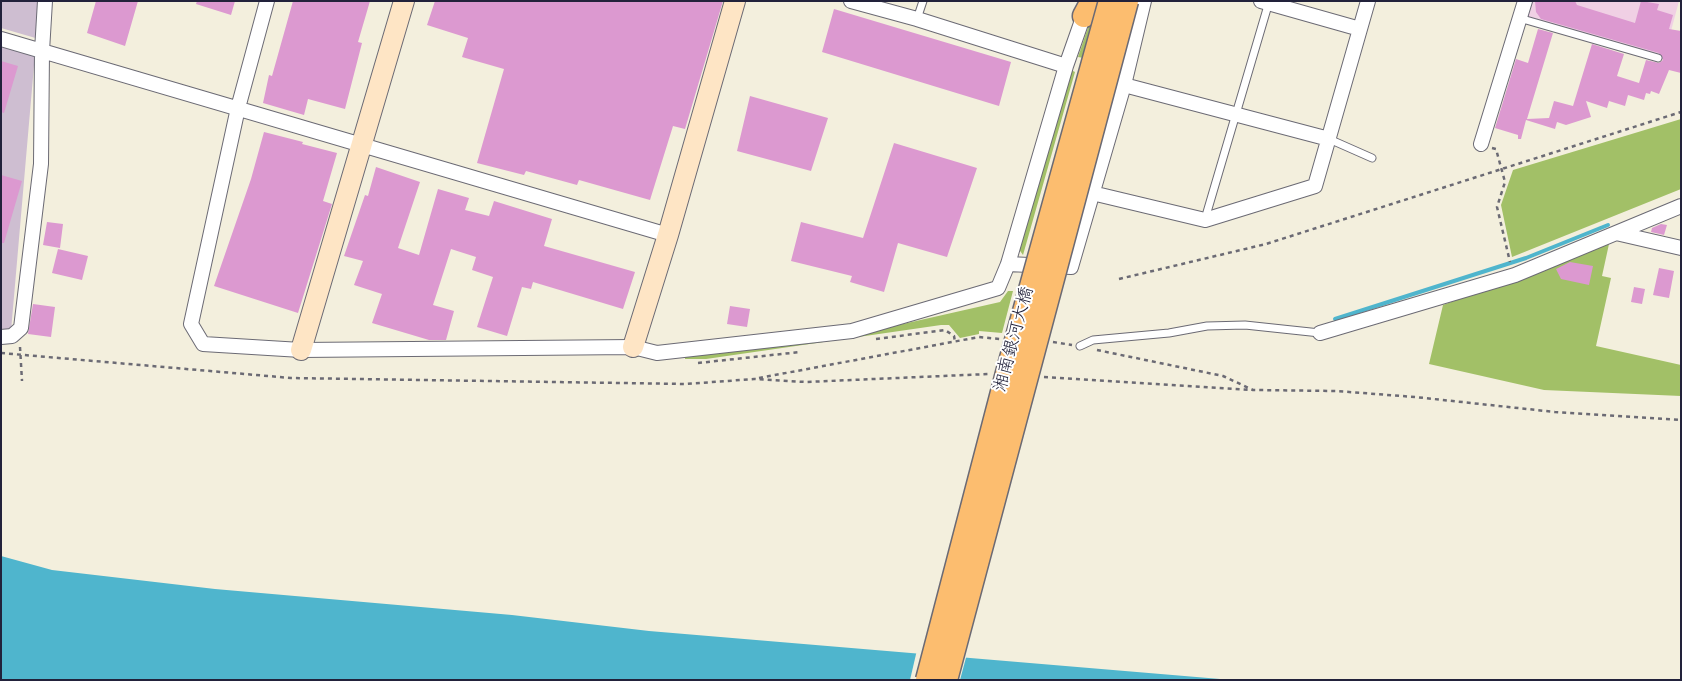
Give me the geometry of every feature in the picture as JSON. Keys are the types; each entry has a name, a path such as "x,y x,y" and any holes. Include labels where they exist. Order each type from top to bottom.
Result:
{"main road":[{"name":"湘南銀河大橋","path":"927,680 1007,373 1110,1"},
{"name":"湘南銀河大橋","path":"946,680 1127,1"}],"street":[{"path":"1,337 12,336 21,328 41,164 42,51 45,1"},
{"path":"267,1 238,108 191,324 202,344 301,350 633,347 657,353 852,331 998,288 1008,264 1066,66 1088,6"},
{"path":"301,350 404,1"},
{"path":"633,347 668,234 735,1"},
{"path":"850,1 917,19 1066,66"},
{"path":"1008,264 1071,267 1124,85 1144,1"},
{"path":"1092,193 1205,220 1315,186 1368,1"},
{"path":"1481,144 1525,1"},
{"path":"1267,2 1360,29"},
{"path":"1,38 668,234"},
{"path":"1124,85 1329,139"},
{"path":"1320,333 1515,274 1681,206"},
{"path":"1616,233 1681,248"}],"lane":[{"path":"917,19 923,1"},
{"path":"1205,220 1267,2"},
{"path":"1520,18 1658,58"},
{"path":"1329,139 1372,158"},
{"path":"1080,346 1093,340 1169,333 1207,326 1245,326 1320,333"}],"path":[{"path":"1119,279 1266,244 1681,112"},
{"path":"1496,149 1505,182 1497,207 1506,254"},
{"path":"1,353 291,378 686,384 754,379 979,337"},
{"path":"1059,343 1223,376 1252,390"},
{"path":"20,355 22,380"},
{"path":"754,379 806,382 989,374"},
{"path":"1036,376 1194,388 1356,392 1555,412 1681,420"}],"shaded area":[{"path":"1,1 42,1 39,39 1,28"},
{"path":"1530,1 1679,1 1664,57 1526,17"},
{"path":"1,44 35,54 11,331 1,330"}],"green space":[{"path":"1097,1 1101,1 1084,58 1078,57"},
{"path":"1071,70 1075,72 1023,255 1018,248"},
{"path":"1681,119 1681,189 1512,257 1501,205 1513,170"},
{"path":"1609,244 1602,276 1611,278 1596,346 1681,365 1681,396 1544,390 1429,364 1443,305"},
{"path":"1008,291 1013,291 1002,333 979,331 979,334 960,338 949,325 941,325 706,359 685,359 685,356 872,331 1000,302"}],"water":[{"path":"1,556 52,570 215,589 512,615 649,631 1232,680 1,680"}],"pier":[{"path":"917,650 967,654 960,680 910,680"}],"building":[{"path":"96,1 138,1 125,46 87,33"},
{"path":"197,1 235,1 231,15 196,4"},
{"path":"293,1 370,1 358,42 362,43 345,109 308,99 304,115 263,103 269,75 272,76"},
{"path":"435,1 723,1 685,129 673,126 650,200 579,180 577,185 526,171 524,175 477,163 504,69 462,57 468,38 427,25"},
{"path":"1535,1 1575,1 1577,5 1635,23 1641,1 1659,4 1657,10 1673,15 1669,29 1681,31 1681,73 1669,70 1659,94 1651,91 1650,94 1646,93 1644,100 1628,95 1625,106 1609,101 1607,108 1586,101 1591,117 1566,125 1557,122 1555,129 1526,120 1521,139 1518,139 1518,135 1495,128 1516,59 1528,63 1538,29 1553,33 1527,119 1549,118 1554,101 1573,106 1592,44 1624,54 1617,76 1639,83 1646,60 1659,63 1663,60 1659,53 1541,19 1536,12"},
{"path":"834,9 1011,62 999,106 822,52"},
{"path":"1,61 18,66 4,113 1,112"},
{"path":"750,96 828,118 811,171 737,151"},
{"path":"264,132 337,153 323,201 332,204 298,313 214,286 251,179"},
{"path":"894,143 977,168 947,257 898,243 884,292 850,282 852,276 791,261 801,222 863,238"},
{"path":"376,167 420,182 398,248 419,255 438,189 469,198 465,210 489,216 494,201 552,219 544,246 635,272 623,309 533,282 531,289 522,287 507,336 477,327 493,277 472,270 476,257 451,249 433,305 454,311 446,340 429,340 372,323 382,294 354,285 363,261 344,256 365,195 368,196"},
{"path":"1,175 22,181 4,243 1,243"},
{"path":"47,222 63,224 60,248 43,245"},
{"path":"1661,224 1667,225 1664,235 1651,232 1652,228"},
{"path":"58,249 88,256 82,280 52,273"},
{"path":"1570,262 1593,266 1589,285 1561,279 1556,269"},
{"path":"1659,268 1674,271 1669,298 1653,295"},
{"path":"1634,287 1645,289 1642,304 1631,302"},
{"path":"33,304 55,307 51,337 28,334"},
{"path":"730,306 750,309 747,327 727,324"}],"waterway":[{"path":"1335,319 1526,258 1608,225"}]}
